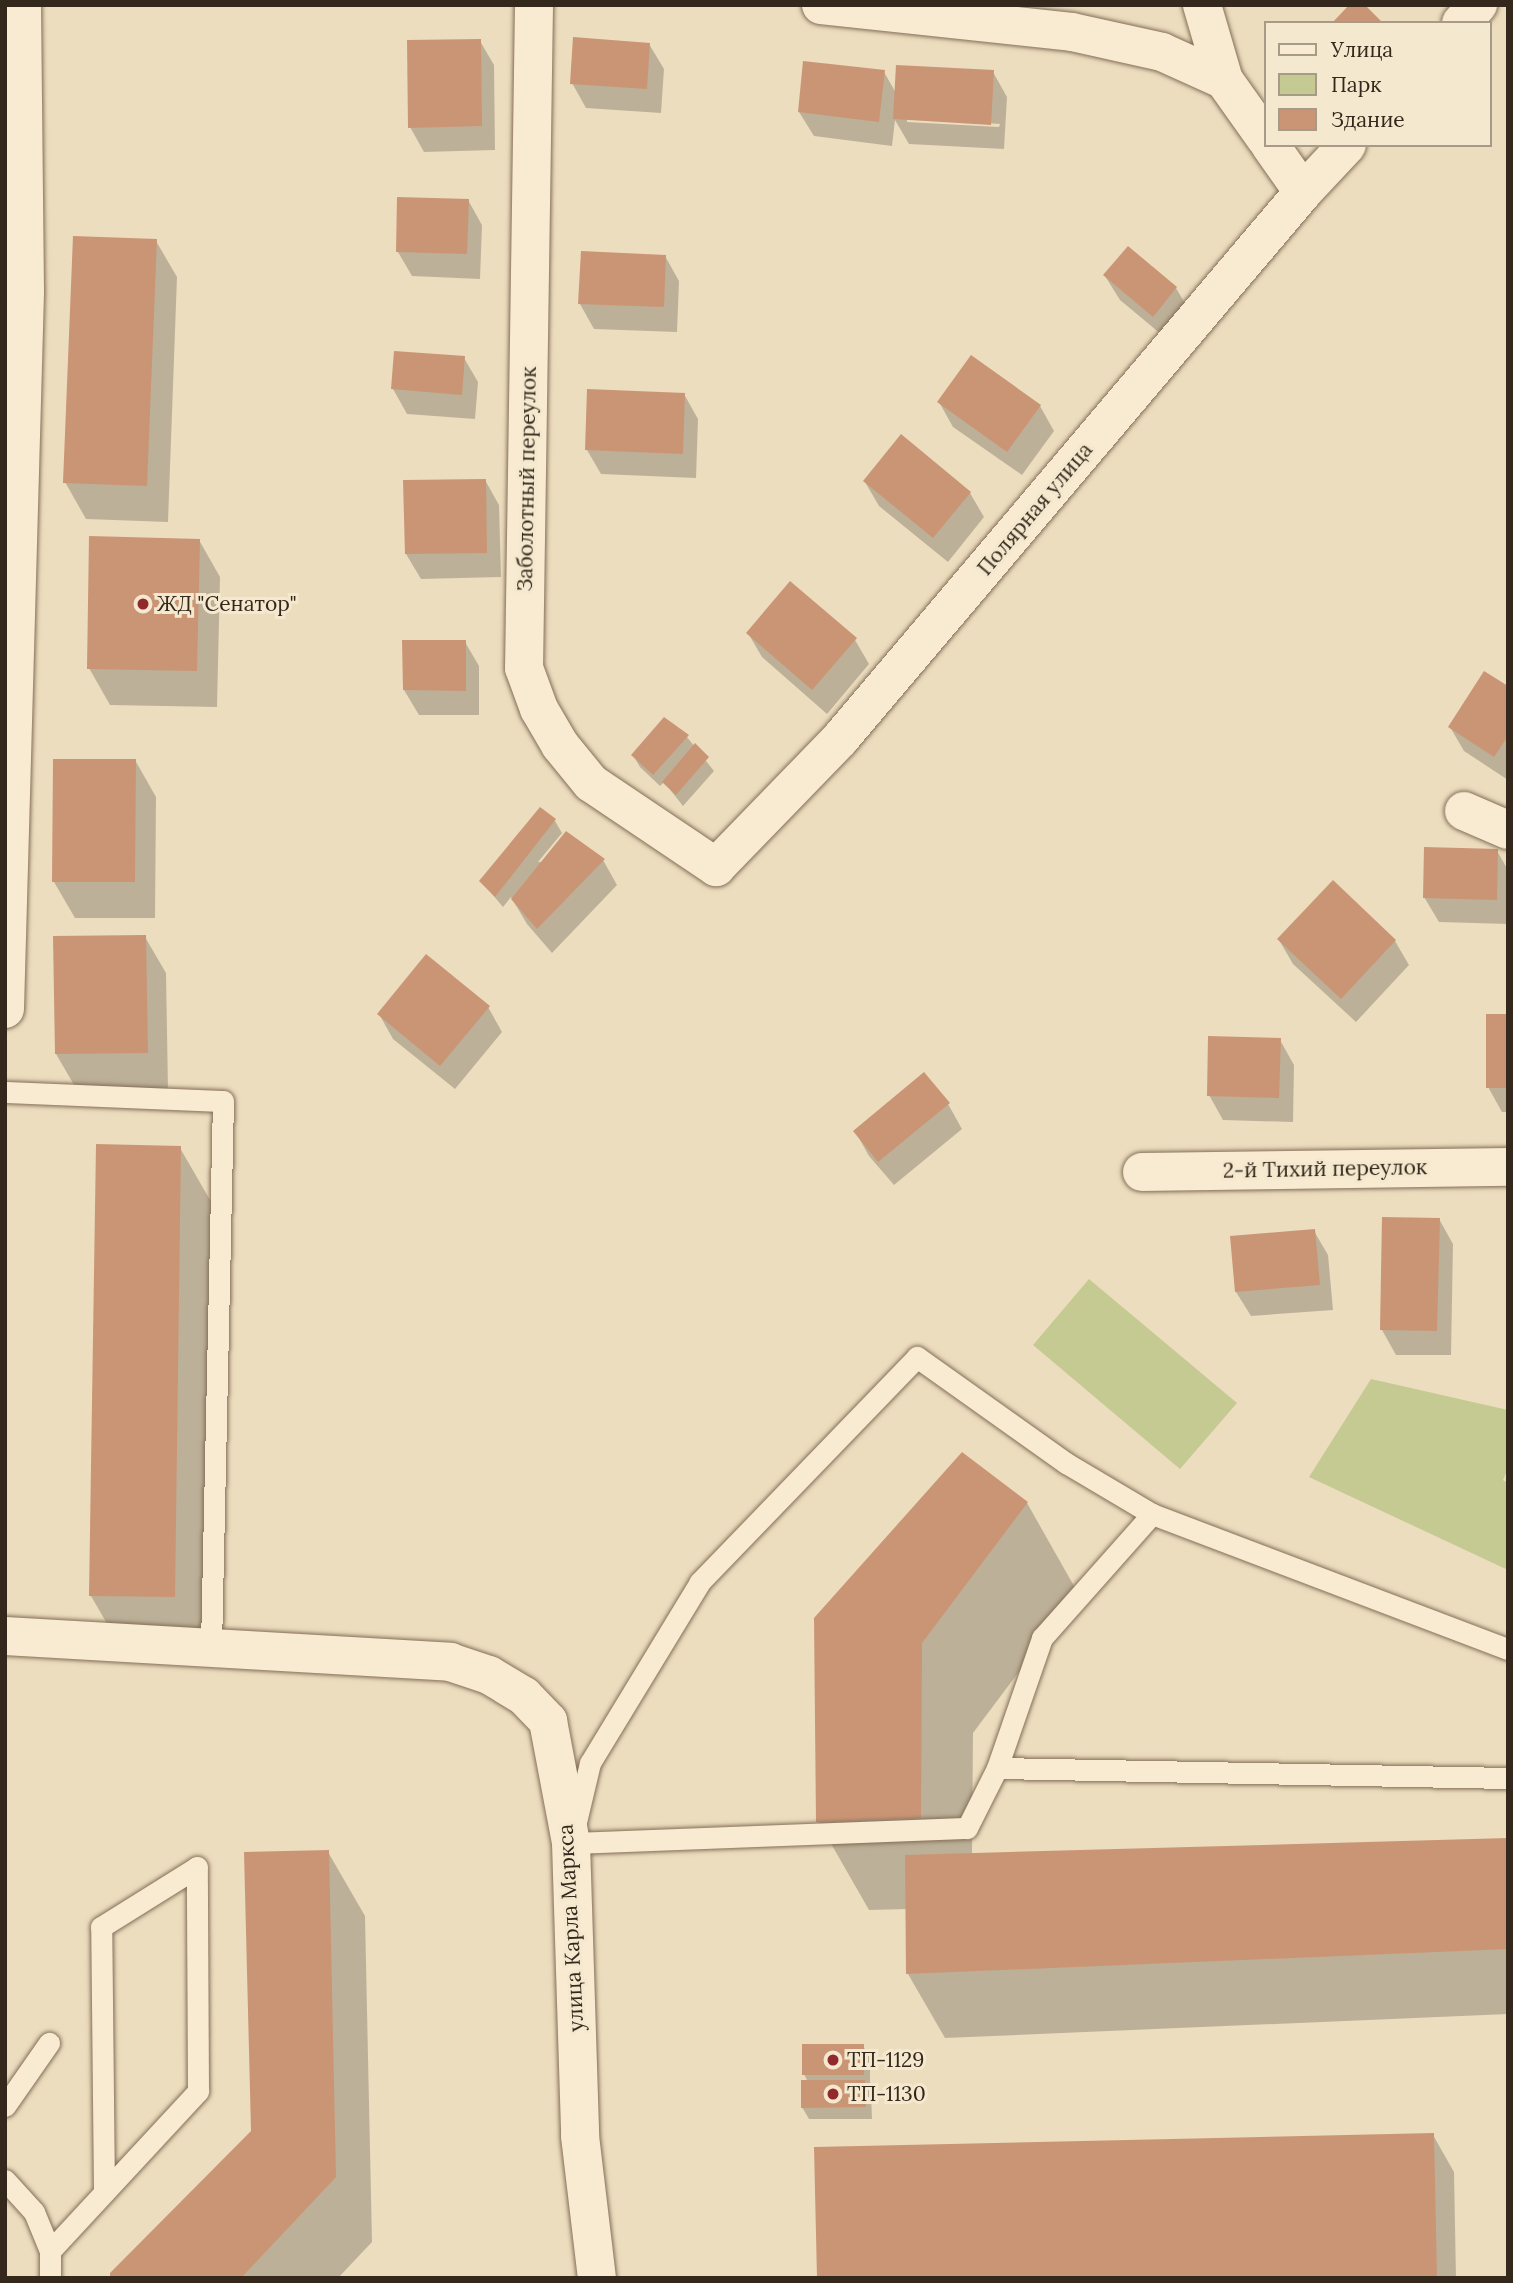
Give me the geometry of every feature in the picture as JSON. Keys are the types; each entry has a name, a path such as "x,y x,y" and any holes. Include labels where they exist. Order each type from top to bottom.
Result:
{"street":[{"path":"5,1009 25,291 14,44 22,5"},
{"name":"Заболотный переулок","path":"534,5 524,668 539,709 560,745 591,783 716,867"},
{"path":"821,5 1073,32 1162,52 1224,80"},
{"path":"1202,5 1224,80 1264,136"},
{"path":"1463,21 1478,5"},
{"path":"1271,147 1303,192"},
{"name":"Полярная улица","path":"716,867 840,739 1303,192 1345,147"},
{"path":"1464,811 1508,830"},
{"name":"2-й Тихий переулок","path":"1142,1172 1508,1167"},
{"name":"улица Карла Маркса","path":"5,1636 450,1662 489,1675 524,1696 548,1721 571,1843 580,2136 597,2278"}],"lane":[{"path":"5,1092 223,1101 211,1648"},
{"path":"1152,1514 1042,1638 997,1768 967,1828 571,1843 590,1763 700,1582 917,1357 1066,1463 1152,1514 1508,1649"},
{"path":"997,1768 1508,1778"},
{"path":"50,2252 198,2091 197,1867 101,1927 104,2192"},
{"path":"5,2106 49,2043"},
{"path":"5,2180 34,2212 50,2252 50,2278"}],"green space":[{"path":"1089,1279 1237,1403 1180,1469 1033,1345"},
{"path":"1371,1379 1508,1410 1508,1469 1503,1480 1508,1483 1508,1570 1309,1477"}],"building":[{"path":"1349,5 1365,5 1381,21 1334,21"},
{"path":"573,37 650,43 647,89 570,84"},
{"path":"481,39 482,126 408,128 407,40"},
{"path":"803,61 885,70 879,122 798,112"},
{"path":"896,65 994,70 991,125 893,119"},
{"path":"397,197 469,199 467,254 396,252"},
{"path":"73,236 157,239 147,486 63,483"},
{"path":"1128,246 1177,287 1153,317 1103,275"},
{"path":"581,251 666,255 664,307 578,304"},
{"path":"394,351 465,356 462,395 391,389"},
{"path":"971,355 1041,405 1007,452 937,402"},
{"path":"587,389 685,393 683,454 585,450"},
{"path":"901,434 971,492 933,538 863,481"},
{"path":"486,479 487,553 405,554 403,480"},
{"name":"ЖД \"Сенатор\"","path":"89,536 200,539 197,671 87,669"},
{"path":"790,581 857,638 812,690 746,633"},
{"path":"402,640 466,640 466,691 403,690"},
{"path":"1484,671 1508,686 1508,736 1494,757 1448,727"},
{"path":"664,717 689,735 653,775 631,755"},
{"path":"695,743 709,757 676,795 662,782"},
{"path":"53,759 136,759 135,882 52,882"},
{"path":"540,807 556,819 495,897 479,881"},
{"path":"566,831 605,859 537,929 511,899"},
{"path":"1424,847 1498,849 1497,900 1423,898"},
{"path":"1333,880 1396,940 1341,999 1277,939"},
{"path":"146,935 148,1053 55,1054 53,936"},
{"path":"426,954 490,1006 440,1066 377,1014"},
{"path":"1486,1014 1508,1014 1508,1088 1486,1088"},
{"path":"1208,1036 1281,1038 1279,1098 1207,1096"},
{"path":"924,1072 950,1103 878,1162 853,1131"},
{"path":"96,1144 181,1146 175,1597 89,1596"},
{"path":"1382,1217 1440,1218 1437,1331 1380,1330"},
{"path":"1315,1229 1320,1285 1235,1292 1230,1236"},
{"path":"962,1452 1028,1502 922,1643 921,1818 816,1822 814,1618"},
{"path":"1508,1838 1508,1949 906,1974 905,1855"},
{"path":"329,1850 336,2177 241,2278 110,2278 110,2273 251,2131 244,1852"},
{"name":"ТП-1129","path":"802,2044 864,2044 864,2075 802,2075"},
{"name":"ТП-1130","path":"801,2080 865,2080 866,2107 801,2108"},
{"path":"1434,2133 1437,2278 817,2278 814,2147"}],"place":[{"name":"ЖД \"Сенатор\"","path":"143,604"},
{"name":"ТП-1129","path":"833,2060"},
{"name":"ТП-1130","path":"833,2094"}]}
